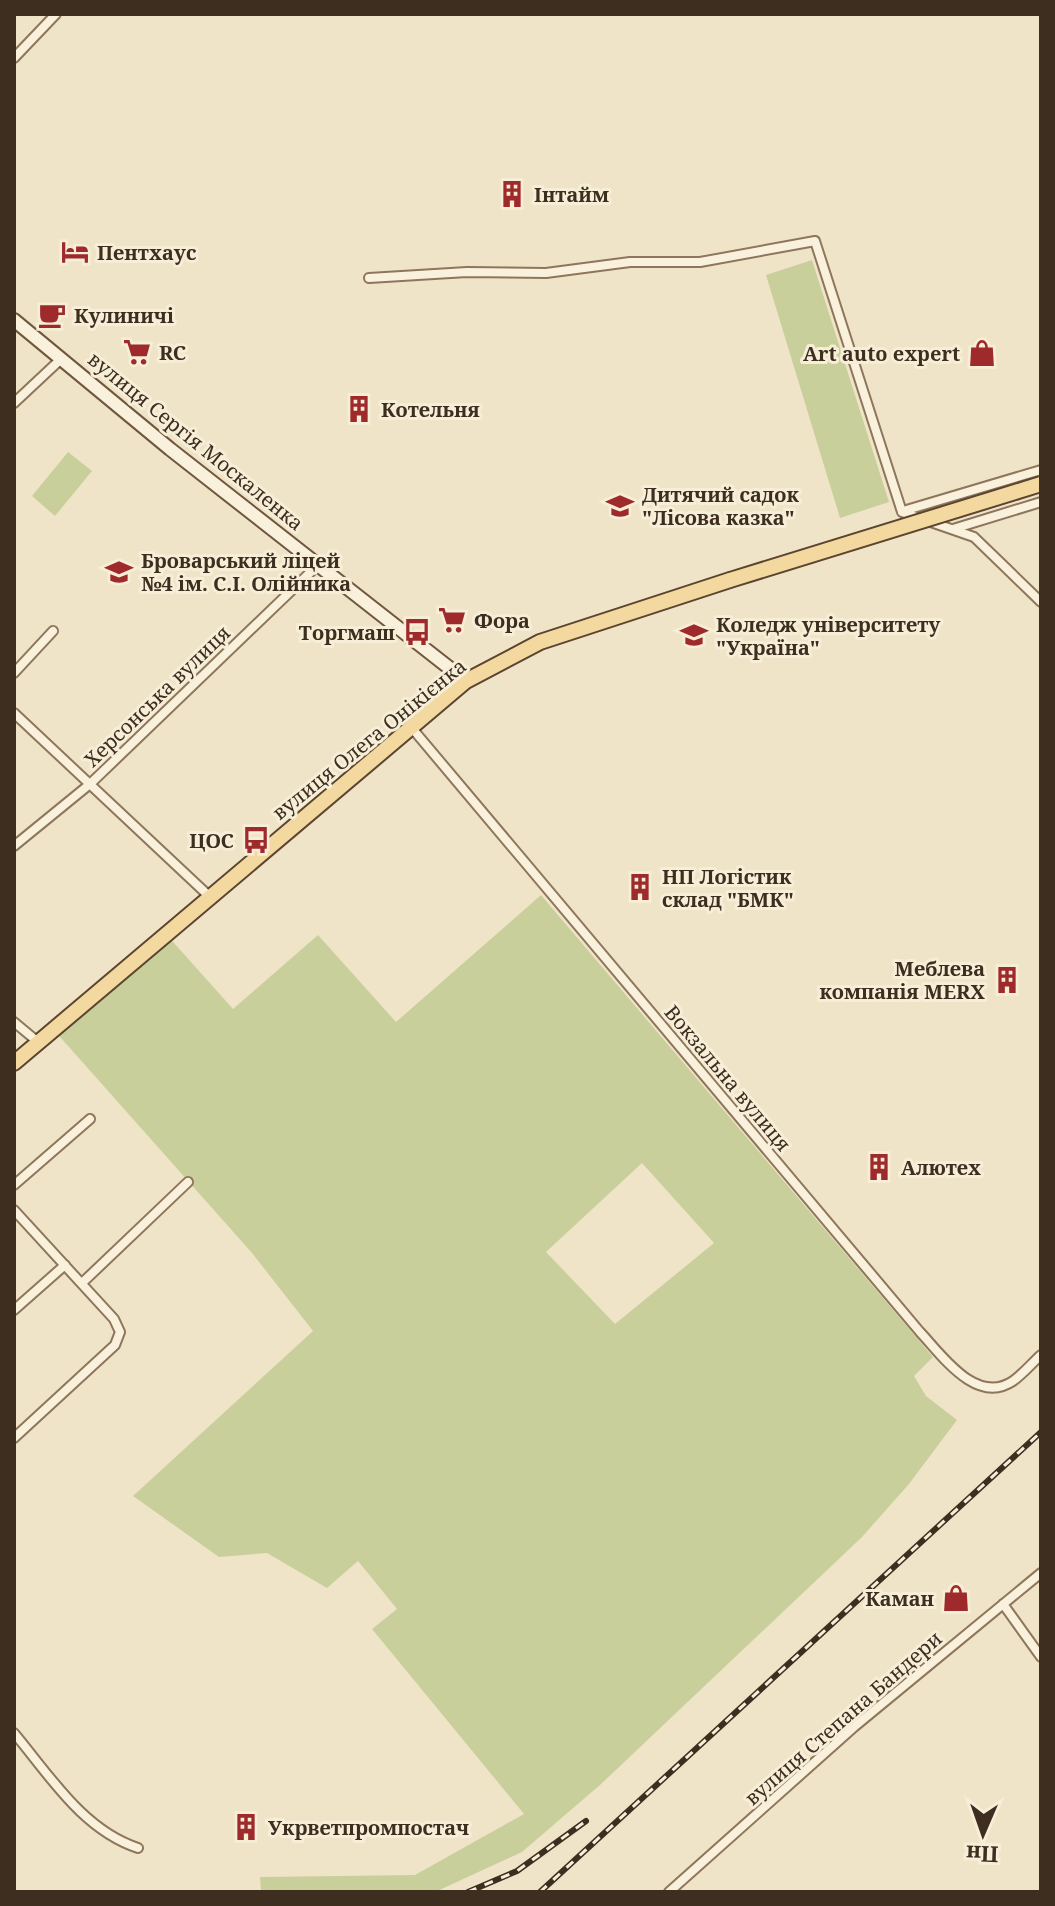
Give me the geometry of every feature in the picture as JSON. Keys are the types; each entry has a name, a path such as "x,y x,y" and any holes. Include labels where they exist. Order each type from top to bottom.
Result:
{"main road":[{"name":"вулиця Сергія Москаленка","path":"14,320 466,681"},
{"name":"вулиця Олега Онікієнка","path":"14,1063 466,681 540,642 1041,484"}],"street":[{"path":"14,58 56,14"},
{"path":"369,278 467,272 546,273 630,262 700,262 815,241 902,512"},
{"path":"14,403 61,359"},
{"path":"902,512 1041,470"},
{"path":"952,529 1041,502"},
{"path":"902,512 974,537 1041,602"},
{"name":"Херсонська вулиця","path":"14,846 90,784 319,564"},
{"path":"14,673 53,631"},
{"path":"14,713 209,896"},
{"name":"Вокзальна вулиця","path":"411,727 910,1320 966,1380 995,1387 1011,1383 1041,1355"},
{"path":"14,1022 38,1042"},
{"path":"14,1185 90,1119"},
{"path":"82,1283 188,1182"},
{"path":"14,1210 114,1319 120,1332 115,1345 14,1438"},
{"path":"14,1310 65,1265"},
{"name":"вулиця Степана Бандери","path":"669,1892 833,1745 1041,1573"},
{"path":"1003,1604 1041,1657"},
{"path":"14,1733 85,1817 110,1838 138,1848"}],"green space":[{"path":"812,260 889,502 840,518 766,275"},
{"path":"68,452 92,471 55,516 32,496"},
{"path":"541,895 933,1357 914,1376 926,1396 957,1420 909,1484 862,1537 600,1785 522,1852 435,1892 261,1892 260,1877 415,1875 524,1814 372,1629 397,1609 358,1561 327,1588 267,1553 219,1557 133,1496 313,1331 252,1253 53,1029 166,934 233,1009 318,935 396,1022","holes":["642,1163 714,1243 615,1324 546,1252"]}],"railway":[{"path":"540,1892 1041,1432"},
{"path":"468,1892 517,1871 586,1821"}],"place":[{"name":"Інтайм","path":"512,194"},
{"name":"Пентхаус","path":"75,252"},
{"name":"Кулиничі","path":"52,315"},
{"name":"RC","path":"137,352"},
{"name":"Art auto expert","path":"982,353"},
{"name":"Котельня","path":"359,409"},
{"name":"Дитячий садок \"Лісова казка\"","path":"620,506"},
{"name":"Броварський ліцей №4 ім. С.І. Олійника","path":"119,572"},
{"name":"Фора","path":"452,620"},
{"name":"Торгмаш","path":"417,632"},
{"name":"Коледж університету \"Україна\"","path":"694,635"},
{"name":"ЦОС","path":"256,840"},
{"name":"НП Логістик склад \"БМК\"","path":"640,887"},
{"name":"Меблева компанія MERX","path":"1007,980"},
{"name":"Алютех","path":"879,1167"},
{"name":"Каман","path":"956,1598"},
{"name":"Укрветпромпостач","path":"246,1827"}]}
